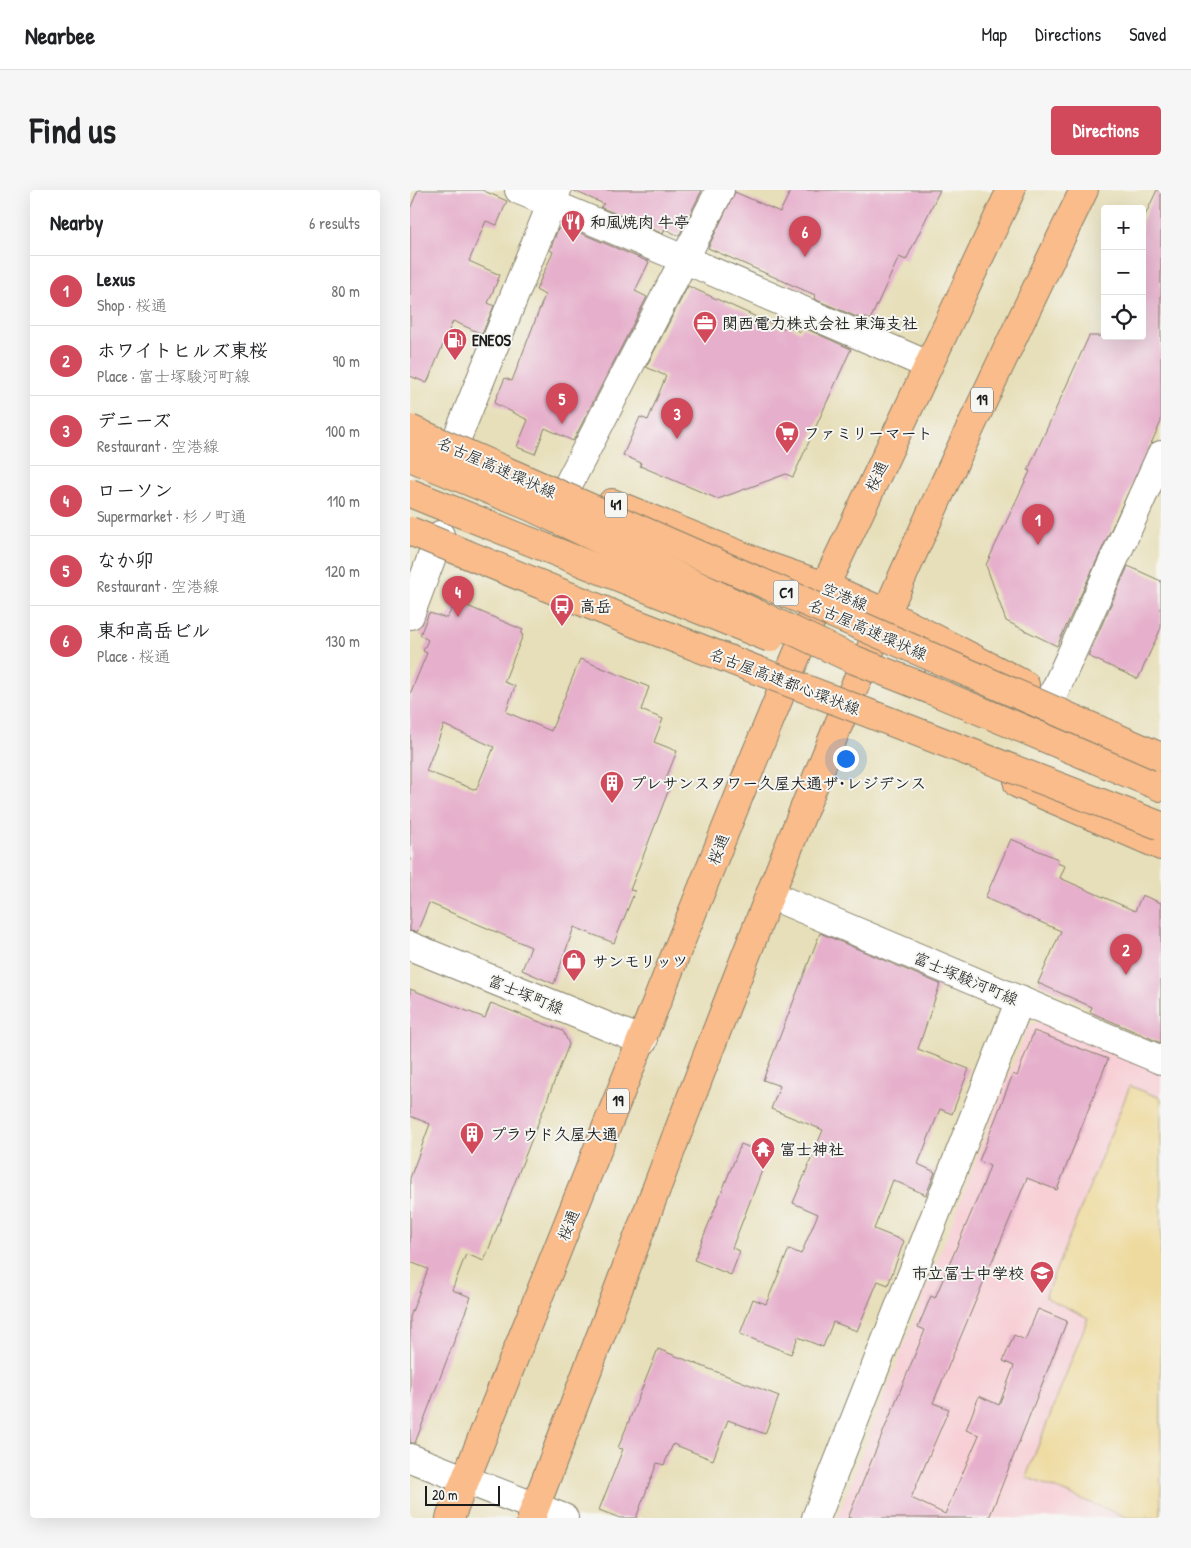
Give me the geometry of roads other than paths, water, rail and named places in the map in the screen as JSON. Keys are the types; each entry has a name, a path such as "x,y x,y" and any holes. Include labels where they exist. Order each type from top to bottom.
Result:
{"main road":[{"name":"桜通","path":"450,1518 825,586 1011,190"},
{"name":"19","path":"533,1513 770,896 845,710 886,613 984,394 1084,190"},
{"name":"空港線","path":"410,417 568,486 767,566 825,586 886,613 1051,699 1161,748"},
{"name":"名古屋高速環状線","path":"410,429 1161,758"},
{"path":"410,457 531,507 855,660 1161,787"},
{"path":"410,493 814,656 855,660"},
{"path":"410,522 1161,846"},
{"name":"名古屋高速都心環状線","path":"410,531 636,624 1161,826"}],"street":[{"path":"519,190 554,197 686,260 928,365"},
{"path":"568,486 686,260 720,190"},
{"path":"457,438 554,197"},
{"path":"1051,699 1161,455"},
{"path":"410,614 440,535"},
{"name":"富士塚駿河町線","path":"770,896 1161,1060"},
{"name":"富士塚町線","path":"410,946 643,1041"},
{"path":"816,1518 1020,1000"},
{"path":"410,1458 465,1480 533,1513 564,1518"}],"place":[{"name":"和風焼肉 牛亭","path":"573,243"},
{"name":"東和高岳ビル","path":"805,257"},
{"name":"関西電力株式会社 東海支社","path":"705,344"},
{"name":"ENEOS","path":"455,361"},
{"name":"なか卯","path":"562,424"},
{"name":"デニーズ","path":"677,439"},
{"name":"ファミリーマート","path":"787,454"},
{"name":"Lexus","path":"1038,545"},
{"name":"ローソン","path":"458,617"},
{"name":"高岳","path":"562,627"},
{"name":"プレサンスタワー久屋大通ザ･レジデンス","path":"612,804"},
{"name":"ホワイトヒルズ東桜","path":"1126,975"},
{"name":"サンモリッツ","path":"574,982"},
{"name":"プラウド久屋大通","path":"472,1155"},
{"name":"富士神社","path":"763,1170"},
{"name":"市立冨士中学校","path":"1042,1294"}]}
